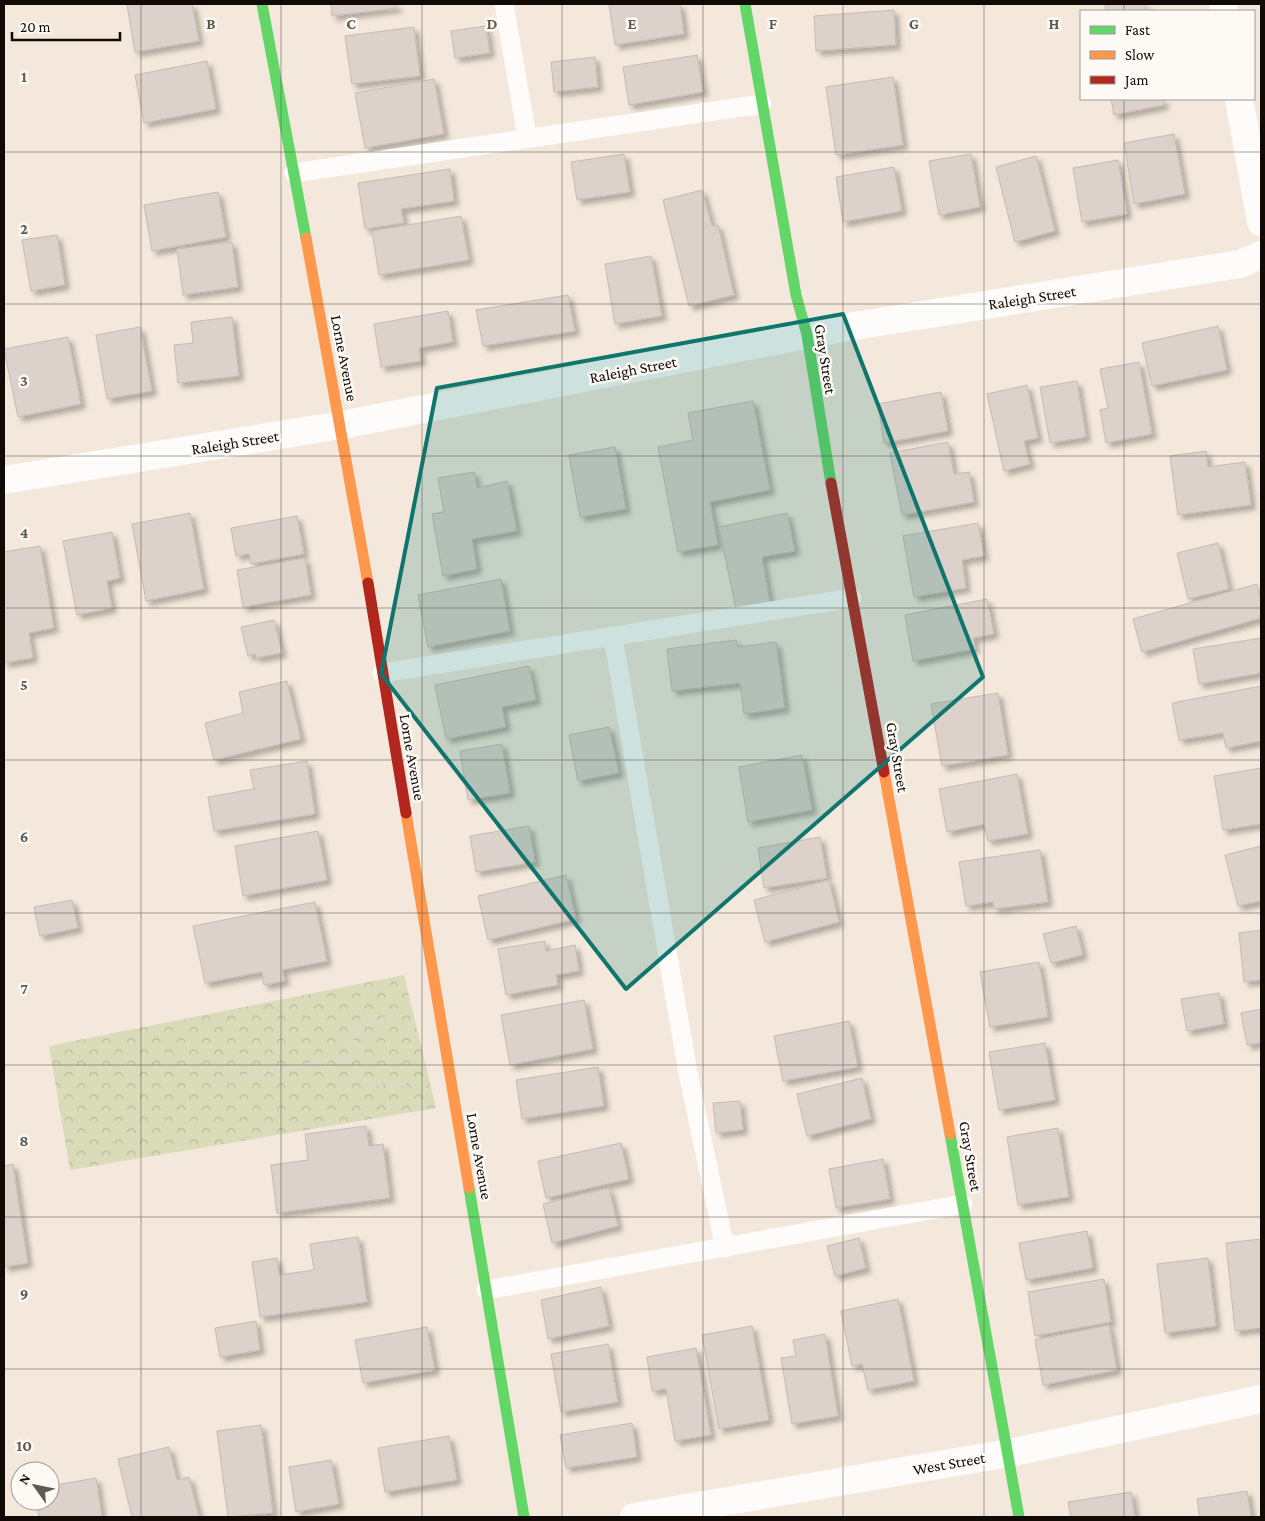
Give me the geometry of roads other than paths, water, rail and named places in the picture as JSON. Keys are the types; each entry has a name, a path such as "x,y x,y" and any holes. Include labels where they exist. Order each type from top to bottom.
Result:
{"street":[{"name":"Lorne Avenue","path":"262,4 341,425 524,1517"},
{"name":"Gray Street","path":"744,4 796,295 808,335 813,382 1009,1453 1019,1517"},
{"path":"1239,100 1261,222"},
{"name":"Raleigh Street","path":"4,480 341,425 808,335 1240,264 1261,255"},
{"name":"West Street","path":"634,1517 1009,1453 1261,1399"}],"lane":[{"path":"504,4 527,137"},
{"path":"294,174 527,137 762,104"},
{"path":"382,673 852,598"},
{"path":"613,637 688,1073 725,1248"},
{"path":"486,1290 963,1204"}]}
